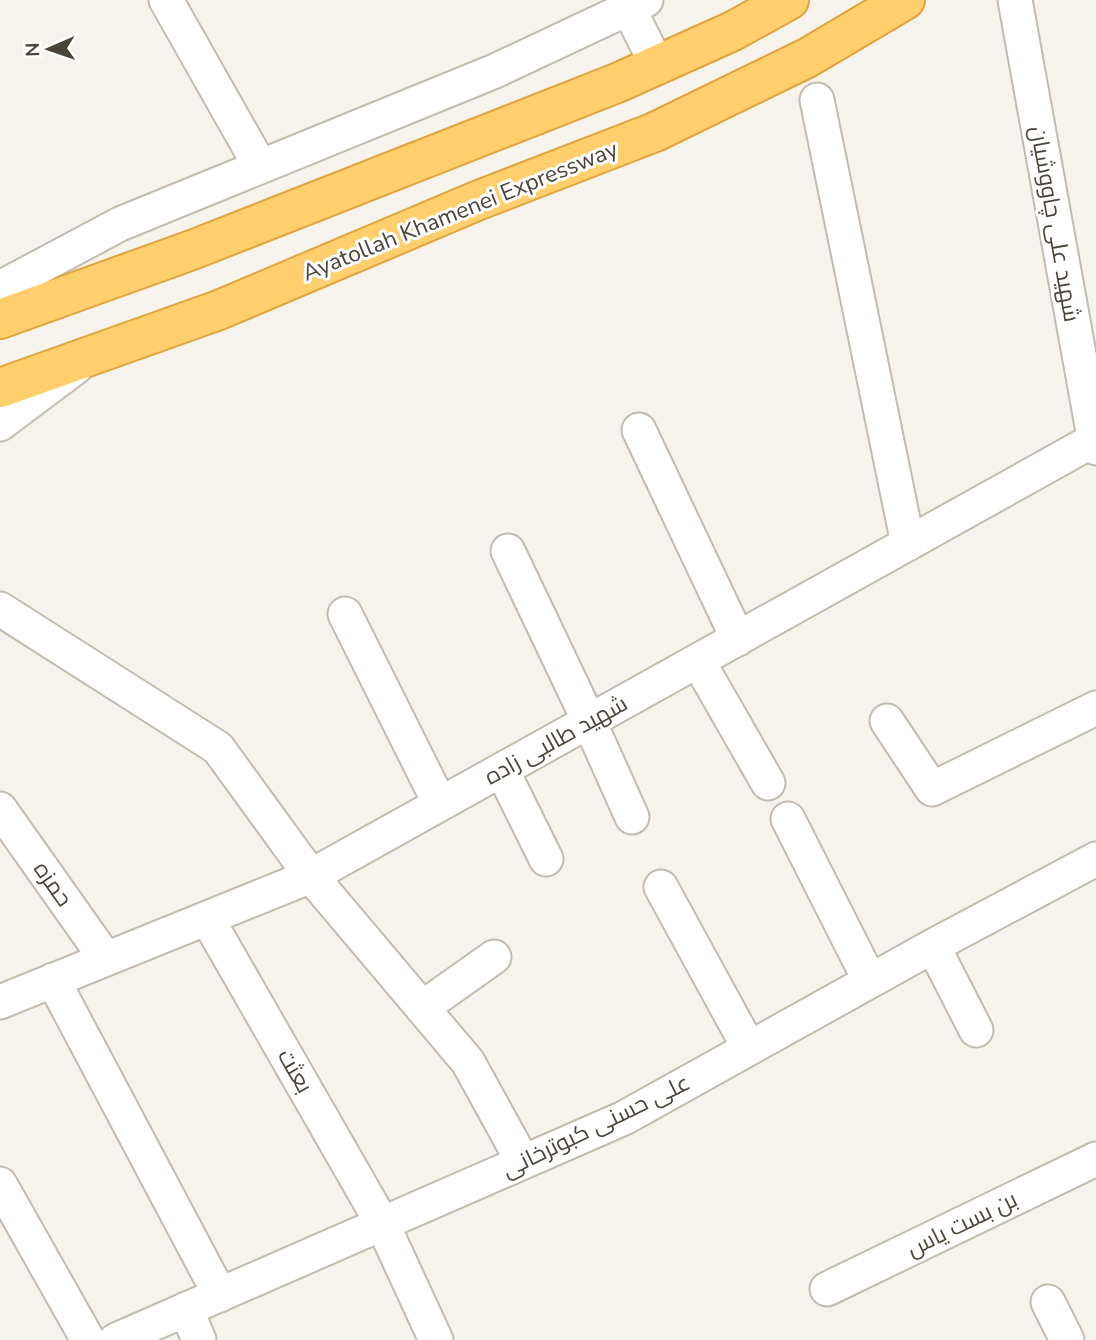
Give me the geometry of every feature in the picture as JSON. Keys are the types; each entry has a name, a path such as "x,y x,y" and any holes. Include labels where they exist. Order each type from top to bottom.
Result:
{"highway":[{"path":"0,319 192,250 617,83 733,31 789,0"},
{"name":"Ayatollah Khamenei Expressway","path":"0,388 219,310 479,200 656,132 807,58 905,0"}],"street":[{"path":"166,0 260,166"},
{"name":"شهید علی چاووشیان","path":"1015,0 1095,444"},
{"path":"0,288 120,223 495,71 638,5 657,65"},
{"path":"817,100 908,544"},
{"path":"36,306 120,223"},
{"path":"0,424 94,353"},
{"path":"639,429 738,639"},
{"name":"شهید طالبی زاده","path":"0,1002 311,876 908,544 1095,444"},
{"path":"508,551 632,817"},
{"path":"0,609 218,748 311,876 468,1062 523,1162"},
{"path":"345,614 440,804"},
{"path":"698,661 768,783"},
{"path":"887,721 932,789 1096,708"},
{"path":"502,770 546,859"},
{"name":"حمزه","path":"0,809 106,959"},
{"path":"788,820 870,981"},
{"name":"علی حسنی کبوترخانی","path":"116,1340 624,1118 933,946 1096,859"},
{"path":"662,887 749,1048"},
{"name":"بعثت","path":"207,918 382,1223 436,1340"},
{"path":"933,946 976,1030"},
{"path":"422,1008 494,957"},
{"path":"53,980 220,1295"},
{"name":"بن بست یاس","path":"827,1289 1096,1159"},
{"path":"0,1184 88,1340"},
{"path":"1048,1302 1067,1340"},
{"path":"186,1310 199,1340"}]}
